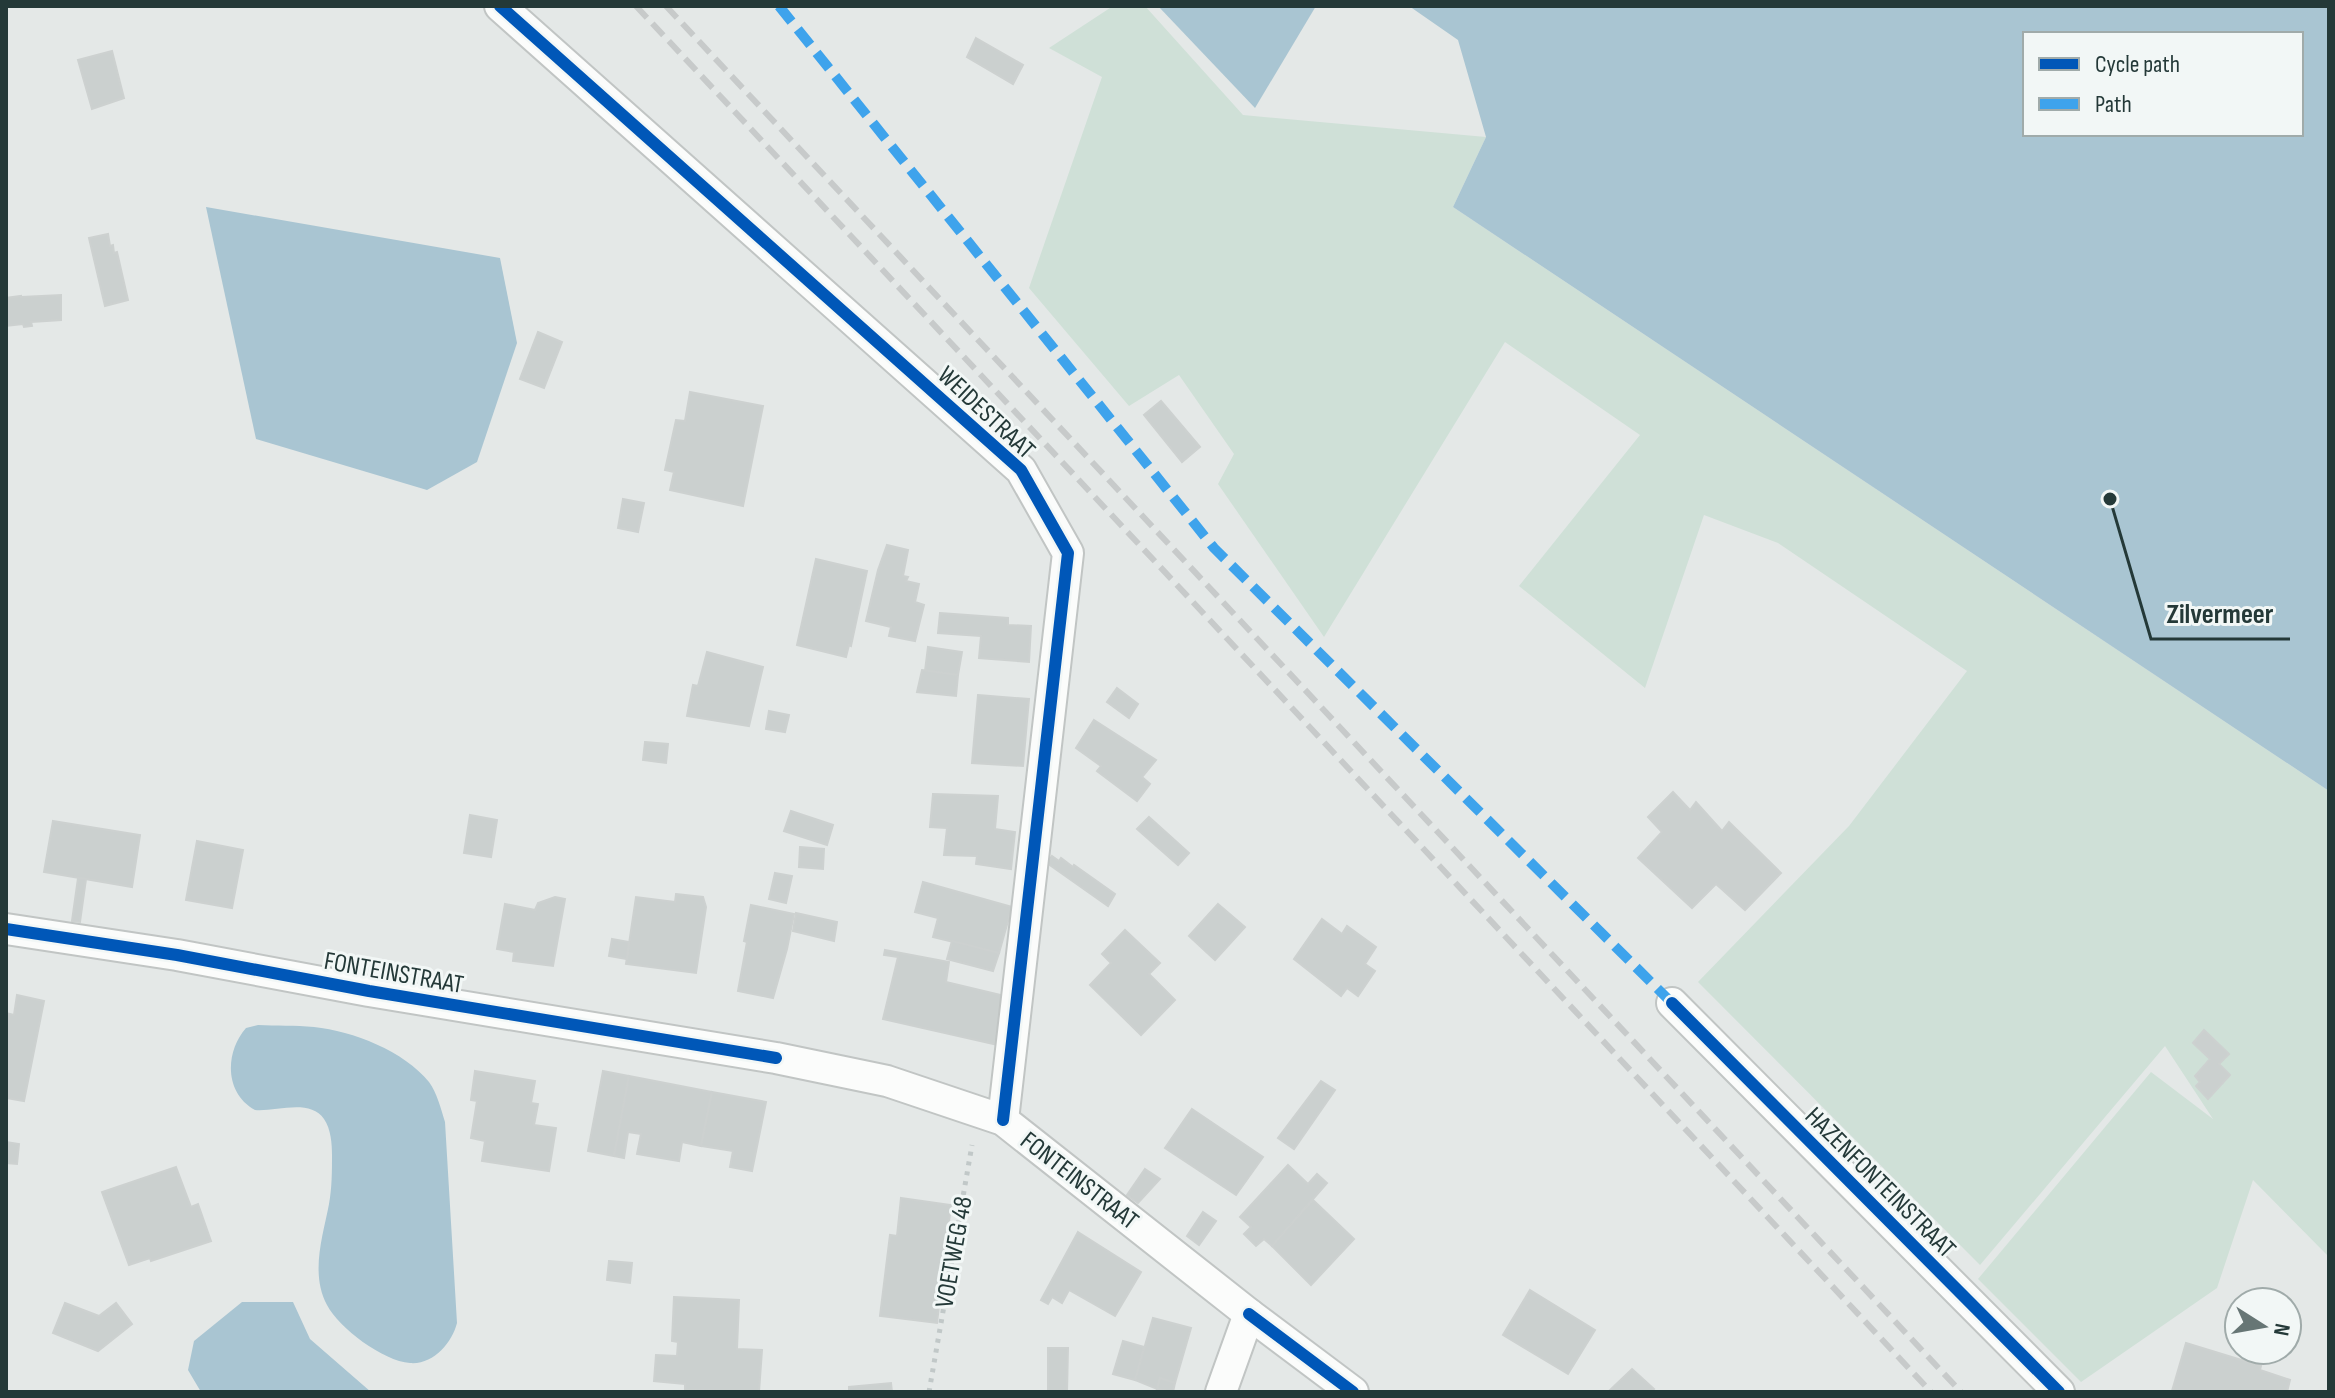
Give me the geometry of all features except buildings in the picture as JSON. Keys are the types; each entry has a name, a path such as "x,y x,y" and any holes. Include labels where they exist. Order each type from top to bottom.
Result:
{"street":[{"name":"WEIDESTRAAT","path":"500,6 1021,470 1068,553 990,1116"},
{"name":"FONTEINSTRAAT","path":"6,929 177,955 369,991 776,1058 887,1081 990,1116 1353,1392"},
{"name":"HAZENFONTEINSTRAAT","path":"1672,1003 2059,1392"},
{"path":"1221,1392 1249,1314"}],"shaded area":[{"path":"1113,6 1145,6 1243,115 1486,137 1453,207 2329,791 2329,1257 2253,1180 2217,1288 2081,1382 1978,1279 2151,1072 2213,1119 2165,1046 1980,1265 1698,982 1849,826 1967,671 1778,543 1704,515 1645,688 1519,586 1640,435 1505,342 1324,637 1218,484 1234,454 1179,375 1129,406 1029,288 1102,77 1049,48"}],"water":[{"path":"1158,6 1316,6 1255,108"},
{"path":"1409,6 2329,6 2329,791 1453,207 1486,137 1458,40"},
{"path":"206,207 500,258 517,343 477,462 427,490 256,439"},
{"path":"258,1025 329,1029 377,1044 406,1061 429,1082 434,1091 445,1122 457,1323 451,1338 434,1356 410,1363 387,1356 351,1333 327,1305 319,1280 319,1267 331,1186 330,1132 324,1119 310,1109 255,1110 238,1093 231,1072 234,1049 246,1028"},
{"path":"242,1302 293,1302 310,1339 371,1392 201,1392 188,1370 194,1341"}],"railway":[{"path":"636,6 1931,1392"},
{"path":"666,6 1961,1392"}],"marked path":[{"path":"779,6 1214,548 1672,1003"}],"cycle path":[{"path":"500,6 1021,470 1068,553 1003,1120"},
{"path":"6,929 177,955 369,991 776,1058"},
{"path":"1672,1003 2059,1392"},
{"path":"1249,1314 1353,1392"}],"place":[{"name":"Zilvermeer","path":"2110,499"}]}
